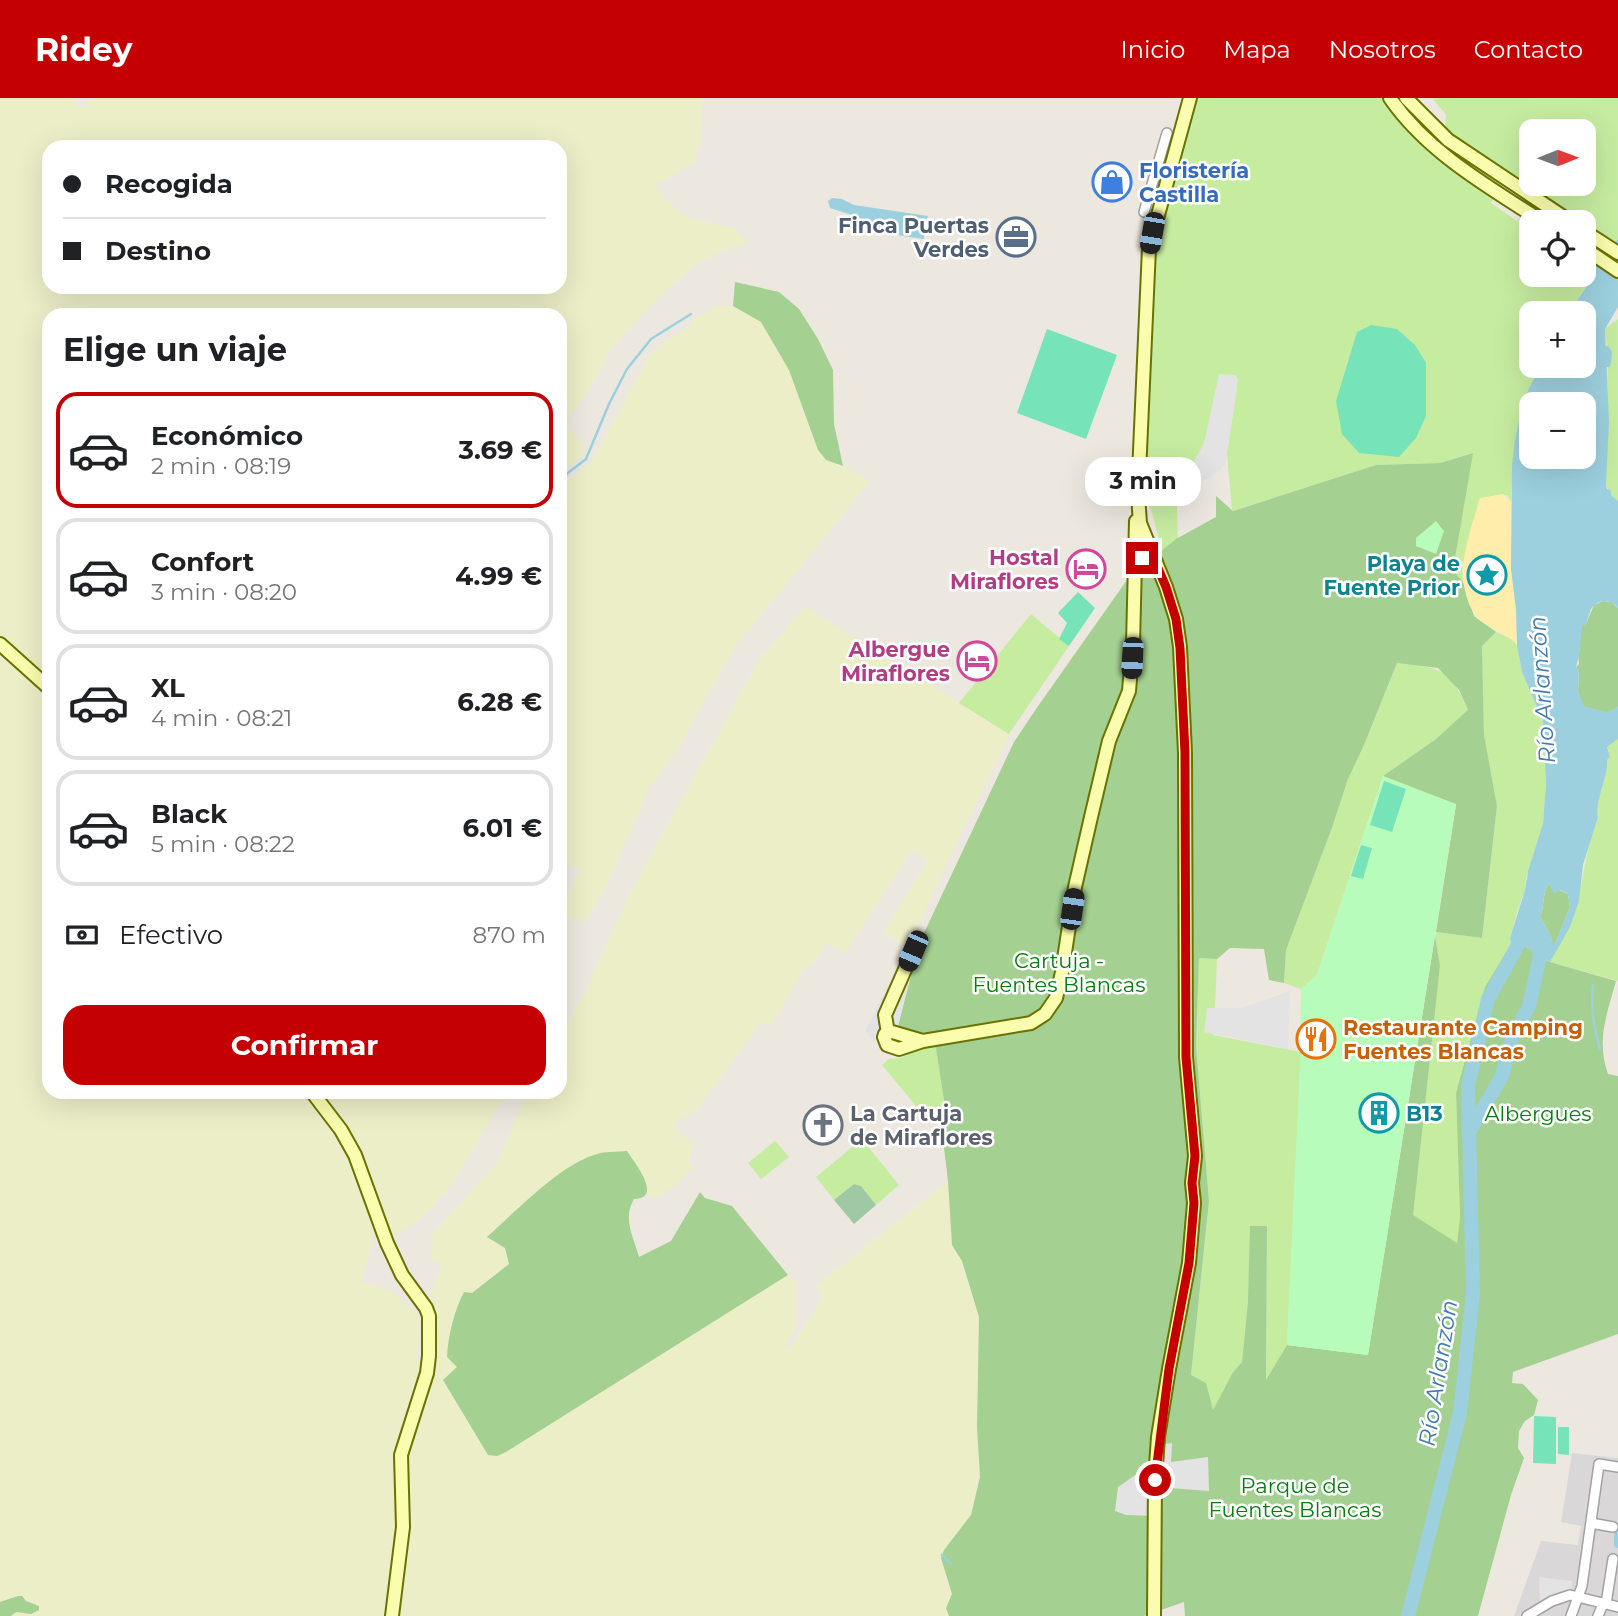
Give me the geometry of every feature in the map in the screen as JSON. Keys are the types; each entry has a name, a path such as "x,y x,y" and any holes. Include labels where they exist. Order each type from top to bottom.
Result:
{"main road":[{"path":"1154,1616 1158,1437 1189,1263 1195,1156 1186,1057 1185,753 1180,648 1176,619 1140,523 1139,511 1148,258 1152,233 1190,98"},
{"path":"1390,98 1409,122 1448,158 1525,210"},
{"path":"1406,98 1448,140 1553,210"},
{"path":"1596,239 1618,253"},
{"path":"1596,257 1618,271"},
{"path":"914,949 885,1015 888,1033 923,1041 1031,1023 1045,1014 1056,998 1075,887 1094,804 1109,741 1131,681 1136,522 1139,511"},
{"path":"1135,552 1140,546 1150,549"},
{"path":"1135,566 1150,549"},
{"path":"0,644 42,682"},
{"path":"317,1099 341,1130 355,1155 402,1275 429,1316 427,1373 401,1455 404,1527 392,1616"}],"street":[{"path":"1164,191 1144,212 1167,133"},
{"path":"1572,1616 1579,1596 1600,1464 1618,1467"},
{"path":"1591,1523 1614,1527"},
{"path":"1598,1616 1604,1604 1613,1559"},
{"path":"1527,1616 1563,1597 1579,1596 1618,1607"}],"shaded area":[{"path":"1219,374 1236,375 1238,380 1225,465 1212,477 1192,484 1186,476 1204,443"},
{"path":"907,948 917,953 897,1030 880,1033 874,1043 865,1031"},
{"path":"1290,991 1288,1049 1204,1032 1207,1008 1242,1008"},
{"path":"1172,1443 1171,1462 1208,1457 1209,1491 1156,1487 1154,1516 1126,1515 1115,1511 1118,1487 1157,1460 1158,1445"},
{"path":"1572,1453 1618,1458 1618,1616 1514,1616 1541,1541 1578,1545 1581,1526 1561,1522"},
{"path":"1539,1577 1572,1581 1571,1592 1540,1605"}],"green space":[{"path":"0,98 72,98 81,108 98,98 703,98 700,142 694,163 655,185 669,203 688,218 731,227 749,243 724,250 695,265 660,295 613,346 587,393 567,420 567,308 42,308 42,1099 503,1099 451,1186 418,1221 392,1237 376,1228 361,1282 389,1290 416,1312 420,1322 418,1357 422,1378 409,1420 390,1616 11,1616 21,1612 31,1602 18,1596 0,1602"},
{"path":"1195,98 1383,98 1407,126 1495,196 1491,203 1517,221 1519,218 1519,287 1586,287 1577,301 1519,301 1519,378 1535,378 1529,392 1519,392 1519,426 1511,502 1507,495 1480,498 1462,566 1463,582 1453,570 1472,453 1440,463 1376,465 1232,511 1227,453 1237,387 1236,375 1193,467 1186,476 1176,480 1178,538 1162,551 1150,505 1144,494 1151,269 1160,221"},
{"path":"1396,98 1400,98 1446,143 1503,183 1500,188 1445,147"},
{"path":"1432,98 1618,98 1618,283 1596,269 1596,250 1603,237 1596,232 1596,210 1562,210 1542,196 1596,196 1596,119 1519,119 1519,181 1462,143 1445,128 1446,115"},
{"path":"735,282 779,292 799,309 818,339 833,370 834,424 843,466 826,460 818,450 789,370 761,322 733,306"},
{"path":"719,306 733,306 761,322 789,370 818,450 826,460 870,481 734,648 676,752 649,788 614,870 586,922 567,916 567,897 581,870 567,863 567,481 591,463 648,358 660,345 689,327 694,319"},
{"path":"1618,319 1618,501 1606,485 1608,353 1605,329"},
{"path":"1371,325 1397,329 1415,345 1426,363 1426,416 1416,438 1399,457 1359,453 1342,434 1336,401 1357,332"},
{"path":"1047,329 1117,355 1086,439 1017,413"},
{"path":"567,427 583,443 585,454 567,467"},
{"path":"1473,453 1453,570 1463,582 1474,616 1496,632 1482,646 1484,735 1497,806 1482,938 1436,932 1456,805 1383,776 1436,739 1468,710 1459,690 1438,668 1397,663 1348,779 1286,950 1284,983 1269,980 1264,949 1230,948 1217,959 1199,958 1196,1046 1209,1201 1191,1375 1206,1383 1213,1410 1233,1372 1242,1362 1248,1301 1250,1226 1267,1226 1266,1380 1287,1345 1368,1355 1435,936 1440,966 1413,1215 1457,1243 1460,1217 1456,1093 1485,987 1511,944 1521,943 1550,962 1616,981 1606,1016 1603,1050 1608,1074 1618,1076 1618,1334 1513,1372 1512,1383 1523,1384 1538,1400 1534,1415 1525,1421 1519,1431 1518,1448 1524,1458 1511,1495 1478,1616 1185,1616 1184,1602 1144,1616 949,1616 946,1608 952,1594 941,1558 944,1550 971,1515 980,1477 977,1427 979,1317 962,1261 952,1245 940,1115 946,1113 934,1035 917,1036 897,1030 915,952 1014,742 1129,577 1176,539 1216,517 1216,496 1233,511 1376,465 1440,463"},
{"path":"1436,521 1444,531 1436,554 1416,546 1416,538"},
{"path":"1078,592 1095,608 1069,646 1059,639 1067,623 1058,613"},
{"path":"1603,601 1611,602 1618,608 1618,707 1608,713 1584,707 1578,692 1579,671 1576,667 1579,664 1582,625 1586,624 1594,605"},
{"path":"805,607 1009,734 907,948 884,932 928,860 911,851 845,953 827,943 813,964 805,967 770,1026 761,1022 697,1109 672,1125 693,1145 689,1158 692,1168 673,1187 652,1200 647,1194 648,1188 487,1237 505,1249 509,1264 472,1293 463,1293 458,1303 457,1367 497,1456 788,1275 795,1283 795,1329 786,1345 790,1349 823,1297 816,1286 948,1181 952,1245 962,1261 979,1317 977,1427 980,1477 971,1515 944,1550 941,1558 952,1594 946,1608 949,1616 399,1616 409,1509 408,1443 433,1343 441,1336 433,1318 432,1290 442,1267 440,1262 432,1262 431,1236 497,1163 525,1099 567,1099 567,1024 584,994 631,891 759,660"},
{"path":"1031,614 1069,646 1009,734 959,703"},
{"path":"1496,632 1514,640 1517,645 1522,672 1543,721 1546,784 1543,823 1526,877 1525,890 1510,938 1511,944 1485,987 1456,1093 1460,1217 1457,1244 1412,1215 1440,966 1436,932 1482,938 1497,806 1484,735 1482,646"},
{"path":"1397,663 1424,666 1442,672 1455,686 1468,711 1436,739 1383,776 1317,975 1301,989 1284,983 1286,950 1348,779"},
{"path":"1618,739 1618,981 1550,962 1570,922 1580,892 1590,841 1598,818 1607,760 1610,757 1607,746"},
{"path":"1383,776 1456,804 1368,1355 1287,1345 1300,1069 1301,989 1317,975"},
{"path":"1384,781 1406,789 1392,832 1370,825"},
{"path":"1361,845 1372,848 1363,879 1351,876"},
{"path":"1549,883 1555,893 1559,890 1568,894 1570,907 1555,944 1540,917"},
{"path":"1199,957 1217,959 1215,1008 1207,1009 1213,1035 1301,1052 1287,1345 1266,1381 1267,1227 1248,1301 1242,1362 1233,1372 1213,1411 1191,1375 1209,1201 1196,1046"},
{"path":"935,1040 947,1114 926,1118 882,1065 889,1059 901,1058"},
{"path":"862,1139 899,1185 876,1205 861,1186 854,1184 834,1200 816,1177"},
{"path":"775,1141 789,1157 761,1179 748,1163"},
{"path":"627,1151 647,1186 647,1193 643,1197 634,1199 629,1214 630,1228 639,1257 671,1241 700,1192 705,1198 732,1206 788,1275 506,1452 497,1456 488,1455 443,1380 457,1367 447,1357 454,1315 464,1292 472,1293 509,1264 505,1248 487,1237 566,1169 598,1154"},
{"path":"854,1184 861,1186 876,1205 854,1224 834,1200"},
{"path":"1534,1416 1556,1417 1556,1464 1533,1463"},
{"path":"1558,1427 1569,1427 1569,1455 1558,1454"},
{"path":"18,1596 39,1606 39,1610 31,1614 16,1612 11,1616 0,1616 0,1602"}],"sand":[{"name":"Playa de Fuente Prior","path":"1503,494 1511,502 1511,569 1517,645 1476,616 1469,604 1463,577 1468,537 1480,498"}],"water":[{"path":"832,198 854,205 928,216 924,239 883,233 870,228 852,215 830,208 828,201"},
{"path":"1618,240 1618,307 1605,329 1609,422 1606,485 1618,501 1618,608 1604,601 1591,609 1586,624 1582,626 1576,667 1579,670 1578,692 1585,707 1608,712 1618,707 1618,739 1607,747 1610,757 1607,760 1598,804 1598,817 1583,865 1579,901 1570,927 1550,962 1521,943 1511,944 1510,938 1543,823 1546,784 1543,721 1522,672 1517,646 1511,569 1512,466 1519,420 1519,469 1596,469 1596,392 1528,392 1534,378 1596,378 1596,301 1577,301 1586,287 1596,287 1596,264 1602,256 1602,249","holes":["1549,883 1554,894 1560,890 1568,894 1570,907 1555,944 1540,917"]}],"waterway":[{"path":"567,474 586,459 627,369 651,339 691,314"},
{"path":"1606,350 1607,363"},
{"name":"Río Arlanzón","path":"1408,1616 1460,1413 1473,1294 1468,1086 1488,999 1528,927"},
{"name":"Río Arlanzón","path":"1470,1131 1502,1076 1512,1038 1529,1006 1540,957 1537,939"},
{"path":"1593,985 1593,1017 1600,1049"},
{"path":"1618,1529 1618,1544"},
{"path":"942,1555 951,1564"}],"place":[{"name":"Floristería Castilla","path":"1112,182"},
{"name":"Finca Puertas Verdes","path":"1016,237"},
{"name":"Hostal Miraflores","path":"1086,569"},
{"name":"Playa de Fuente Prior","path":"1487,575"},
{"name":"Albergue Miraflores","path":"977,661"},
{"name":"Restaurante Camping Fuentes Blancas","path":"1316,1039"},
{"name":"B13","path":"1379,1113"},
{"name":"La Cartuja de Miraflores","path":"823,1125"}],"route":[{"path":"1142,558 1135,566 1135,552 1144,545 1149,547 1166,587 1176,619 1180,648 1185,753 1186,1057 1195,1156 1189,1263 1158,1437 1155,1480"}],"park label":[{"name":"Cartuja - Fuentes Blancas","path":"1059,972"},
{"name":"Albergues","path":"1538,1113"},
{"name":"Parque de Fuentes Blancas","path":"1295,1497"}]}
